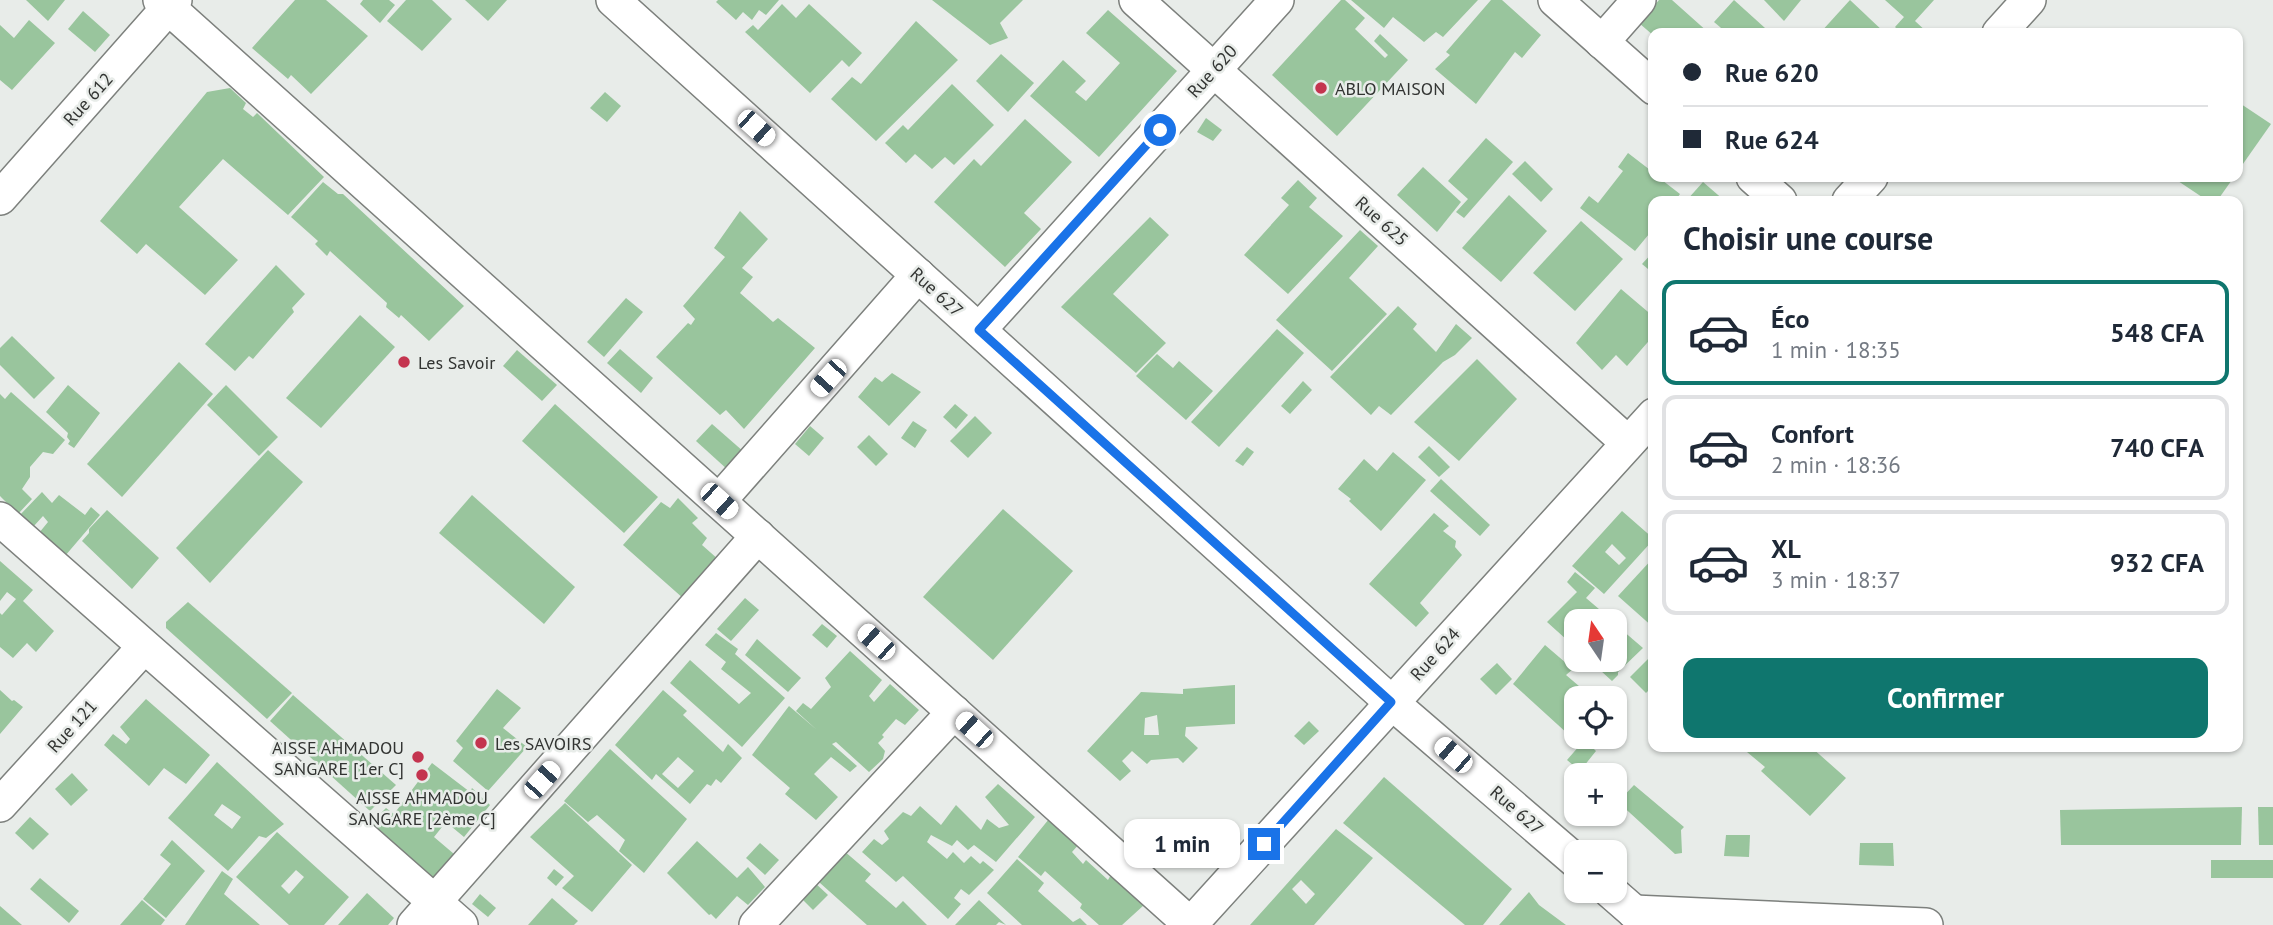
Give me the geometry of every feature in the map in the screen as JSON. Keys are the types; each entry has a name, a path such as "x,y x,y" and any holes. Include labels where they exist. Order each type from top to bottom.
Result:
{"street":[{"name":"Rue 627","path":"613,0 1391,702 1564,851"},
{"name":"Rue 625","path":"1136,0 1628,443"},
{"name":"Rue 620","path":"979,330 1277,0"},
{"path":"1555,0 1648,83"},
{"path":"1602,42 1639,0"},
{"path":"2004,28 2029,0"},
{"path":"168,3 1191,925"},
{"name":"Rue 612","path":"0,198 168,3"},
{"path":"1759,182 1774,196"},
{"path":"1854,196 1866,182"},
{"path":"719,501 918,275"},
{"name":"Rue 624","path":"1191,925 1648,421"},
{"path":"0,519 144,647 424,913 461,925"},
{"path":"424,913 758,536"},
{"name":"Rue 121","path":"0,805 144,647"},
{"path":"756,925 954,712"},
{"path":"1631,909 1926,925"}],"building":[{"path":"26,0 65,0 48,21"},
{"path":"295,0 326,0 368,36 311,94 291,75 288,79 252,48"},
{"path":"363,0 389,0 395,5 380,23 360,4"},
{"path":"406,0 432,0 452,19 422,51 387,21"},
{"path":"465,0 507,0 488,21"},
{"path":"779,0 766,15 759,10 752,20 743,12 736,20 716,2"},
{"path":"932,0 1023,0 1000,23 1008,38 990,45"},
{"path":"1341,0 1345,0 1365,18 1355,29 1385,58 1388,55 1374,41 1380,34 1408,60 1337,136 1272,75"},
{"path":"1351,0 1478,0 1443,37 1436,32 1424,42 1393,17 1384,28"},
{"path":"1491,0 1502,0 1541,35 1522,58 1515,52 1476,104 1435,69 1450,55 1446,52"},
{"path":"1659,0 1672,0 1703,28 1648,28 1648,31 1639,23"},
{"path":"1734,0 1765,28 1721,28 1714,22"},
{"path":"1764,0 1801,0 1784,21"},
{"path":"1850,0 1880,28 1825,28"},
{"path":"1885,0 1934,0 1915,21 1923,28 1896,28 1904,17"},
{"path":"782,4 796,18 809,4 862,53 849,67 842,60 810,93 745,32 753,25 758,30"},
{"path":"1108,10 1177,71 1099,157 1030,96 1063,60 1086,81 1075,92 1086,101 1120,63 1086,33"},
{"path":"83,11 110,35 95,52 68,29"},
{"path":"29,20 55,43 12,90 0,80 0,25 14,38"},
{"path":"916,21 958,60 876,141 831,99 852,77 861,84"},
{"path":"1001,54 1034,83 1008,112 976,81"},
{"path":"952,84 994,125 954,165 945,157 932,169 915,154 906,163 885,143 903,125 908,130"},
{"path":"230,88 246,103 243,109 253,117 257,113 324,177 288,215 223,159 179,207 238,260 205,295 146,244 137,254 100,221 207,92"},
{"path":"605,92 621,106 607,122 590,108"},
{"path":"2243,105 2271,124 2243,164"},
{"path":"1206,118 1222,130 1213,141 1197,132"},
{"path":"1025,119 1072,162 1024,213 1041,229 1005,267 934,202 974,159 981,166"},
{"path":"1486,138 1513,162 1464,218 1456,212 1468,199 1448,181"},
{"path":"1628,153 1648,168 1648,182 1664,182 1680,194 1648,196 1648,235 1635,251 1580,208 1589,196 1598,203 1623,171 1618,167"},
{"path":"1525,161 1553,189 1541,202 1512,174"},
{"path":"1423,167 1461,202 1437,232 1397,195"},
{"path":"1298,180 1317,198 1309,207 1343,236 1288,294 1244,255 1289,205 1281,198"},
{"path":"323,182 338,194 343,194 464,306 429,341 401,315 399,318 386,307 387,303 330,251 327,256 315,244 318,241 291,217"},
{"path":"1703,182 1719,196 1690,196"},
{"path":"2180,182 2230,182 2221,196 2200,196"},
{"path":"1509,195 1547,231 1501,282 1462,248"},
{"path":"740,211 768,239 742,268 753,277 740,293 773,322 778,318 815,348 744,429 726,410 720,415 656,357 695,319 683,306 725,257 714,248"},
{"path":"1150,217 1169,235 1113,294 1166,343 1136,373 1061,307"},
{"path":"1581,221 1623,259 1575,311 1533,273"},
{"path":"1360,230 1378,246 1349,278 1387,314 1332,371 1276,320"},
{"path":"1648,258 1648,269 1642,264"},
{"path":"276,265 305,294 292,308 294,312 253,359 249,356 235,371 205,344"},
{"path":"1621,289 1648,312 1648,342 1627,366 1616,355 1602,370 1576,343"},
{"path":"626,298 643,312 604,357 587,342"},
{"path":"1398,306 1417,324 1413,329 1436,352 1456,324 1472,338 1455,355 1443,362 1391,415 1379,406 1371,415 1330,377"},
{"path":"360,315 395,347 321,428 286,398"},
{"path":"1277,329 1304,353 1219,447 1191,422"},
{"path":"12,336 55,378 34,399 0,365 0,348"},
{"path":"620,349 653,378 641,393 607,363"},
{"path":"517,350 557,385 542,401 503,366"},
{"path":"1157,354 1173,368 1179,361 1213,391 1186,420 1136,376"},
{"path":"1477,359 1517,399 1459,461 1414,422"},
{"path":"179,362 213,394 122,497 87,464"},
{"path":"892,373 921,392 889,426 858,397 875,377 882,382"},
{"path":"1303,381 1312,390 1290,414 1281,406"},
{"path":"68,385 100,413 74,448 68,444 68,433 46,412"},
{"path":"226,385 278,437 259,456 207,405"},
{"path":"11,392 65,440 53,454 43,452 30,467 30,477 22,489 32,499 18,514 0,496 0,394 5,399"},
{"path":"555,404 658,497 624,533 522,441"},
{"path":"955,404 968,415 956,429 943,417"},
{"path":"975,416 992,433 968,458 950,441"},
{"path":"913,421 927,430 915,448 901,438"},
{"path":"712,424 744,452 728,470 696,441"},
{"path":"810,426 824,438 809,456 795,444"},
{"path":"869,435 888,454 876,466 857,447"},
{"path":"1429,446 1450,467 1439,477 1418,457"},
{"path":"1247,447 1254,452 1243,466 1235,461"},
{"path":"268,450 303,482 210,583 176,548"},
{"path":"1393,452 1426,480 1381,531 1338,489 1364,459 1377,471"},
{"path":"1441,479 1490,525 1480,536 1430,491"},
{"path":"42,492 52,503 59,495 85,515 91,507 100,515 65,556 39,533 48,522 43,516 33,527 19,516"},
{"path":"472,495 575,587 544,624 439,533"},
{"path":"678,498 698,518 692,523 707,538 702,545 719,560 684,599 623,545 661,502 670,508"},
{"path":"1003,509 1073,571 993,660 923,597"},
{"path":"107,510 159,558 132,589 82,541"},
{"path":"1622,511 1648,534 1648,546 1604,594 1572,566","holes":["1612,544 1626,558 1619,565 1605,552"]},
{"path":"1434,513 1449,526 1443,531 1456,541 1455,547 1462,555 1420,603 1429,613 1416,627 1369,584"},
{"path":"0,561 33,590 23,601 54,631 36,652 27,643 13,658 0,647 0,613 2,615 16,599 7,592 0,601"},
{"path":"1648,564 1648,623 1618,596"},
{"path":"1575,572 1595,588 1586,598 1599,609 1564,609 1564,637 1547,622 1577,592 1567,582"},
{"path":"745,598 759,610 731,641 717,629"},
{"path":"188,602 292,693 267,719 166,628 166,622"},
{"path":"822,624 837,636 827,648 812,635"},
{"path":"716,633 738,649 735,654 785,698 742,747 670,683 690,660 739,704 751,693 721,669 726,662 705,645"},
{"path":"1628,635 1643,648 1628,662"},
{"path":"757,639 801,678 788,692 745,655"},
{"path":"1545,645 1564,661 1564,672 1570,672 1566,675 1579,686 1564,686 1564,730 1513,684"},
{"path":"850,651 882,680 869,696 874,702 890,684 919,710 905,725 896,719 882,735 884,737 878,743 885,751 883,759 869,772 836,742 832,744 857,766 850,772 831,757 814,774 838,797 816,820 785,794 790,788 752,755 789,706 817,730 796,711 803,703 811,709 831,687 825,678"},
{"path":"1648,659 1646,693 1630,677"},
{"path":"1497,663 1512,679 1496,695 1480,679"},
{"path":"1602,672 1618,672 1612,681"},
{"path":"1235,685 1235,724 1186,727 1185,736 1198,748 1183,763 1178,758 1151,760 1147,764 1132,751 1122,761 1131,771 1120,781 1087,751 1141,692 1183,694 1183,689","holes":["1157,715 1159,735 1144,735 1145,718"]},
{"path":"497,689 521,708 503,728 527,747 488,791 453,761 463,748 456,741"},
{"path":"0,690 23,707 0,734"},
{"path":"663,690 687,711 683,715 723,752 728,744 742,758 721,783 716,779 711,786 707,784 690,804 656,774 652,780 615,745","holes":["678,757 694,771 678,788 662,774"]},
{"path":"293,695 396,785 370,811 270,721"},
{"path":"146,699 210,755 186,784 164,768 149,786 104,745 113,734 126,744 130,739 120,727"},
{"path":"1309,721 1319,731 1304,745 1294,736"},
{"path":"610,749 687,819 644,873 619,851 625,840 597,815 588,822 564,801"},
{"path":"1577,749 1596,751 1586,763 1571,763 1567,760"},
{"path":"1747,752 1817,752 1846,778 1810,816 1761,771 1765,767"},
{"path":"217,762 284,824 266,838 259,836 228,871 168,818","holes":["222,804 241,817 232,829 214,815"]},
{"path":"432,763 470,792 472,788 490,805 464,837 446,822 434,837 454,854 429,883 363,831 386,808 394,814"},
{"path":"72,773 88,790 71,806 55,789"},
{"path":"1384,777 1512,889 1483,925 1465,925 1343,823"},
{"path":"998,784 1035,817 996,862 974,845 968,850 957,840 952,846 931,835 927,842 947,859 953,852 964,863 971,856 980,864 983,861 994,870 969,895 961,889 954,898 961,904 948,919 903,876 896,882 862,852 874,839 882,845 889,839 884,831 903,812 911,816 920,806 941,825 956,805 981,830 987,819 999,828 1009,825 985,797"},
{"path":"1634,785 1684,827 1681,830 1682,853 1675,854 1627,810 1627,792"},
{"path":"565,803 632,865 592,912 562,888 574,876 530,837"},
{"path":"2242,807 2241,845 2061,845 2060,810"},
{"path":"2258,807 2273,807 2273,845 2259,845"},
{"path":"30,817 49,834 33,850 15,833"},
{"path":"1049,819 1080,843 1072,852 1083,864 1086,860 1108,880 1113,871 1144,905 1122,925 1099,925 1080,908 1082,904 1045,871 1041,876 1018,857"},
{"path":"1336,829 1373,858 1314,925 1250,925","holes":["1301,880 1315,894 1306,904 1292,889"]},
{"path":"277,832 349,897 324,925 289,925 236,877","holes":["296,870 304,877 289,894 281,886"]},
{"path":"1726,835 1750,835 1749,857 1724,856"},
{"path":"172,840 205,871 166,918 143,899 171,864 160,855"},
{"path":"697,841 737,878 748,867 765,887 748,905 737,896 716,919 709,915 667,873"},
{"path":"760,843 779,860 765,875 746,858"},
{"path":"1860,843 1893,843 1894,866 1859,865"},
{"path":"837,845 871,874 865,881 896,908 903,901 927,925 867,925 810,874"},
{"path":"1017,859 1044,883 1038,891 1073,922 1080,918 1087,925 1022,925 987,893"},
{"path":"2211,860 2273,860 2273,878 2211,878"},
{"path":"554,869 564,877 556,886 547,878"},
{"path":"222,871 233,879 224,894 260,925 185,925"},
{"path":"40,878 79,911 69,923 30,889"},
{"path":"814,882 828,895 813,910 799,896"},
{"path":"1529,892 1539,905 1566,925 1499,925"},
{"path":"367,893 394,918 388,925 338,925"},
{"path":"480,894 496,908 488,917 472,904"},
{"path":"552,898 578,921 574,925 528,925"},
{"path":"142,900 165,920 161,925 120,925"},
{"path":"979,900 1006,925 999,922 996,925 955,925"},
{"path":"0,906 22,925 0,925"}],"place":[{"name":"ABLO MAISON","path":"1321,88"},
{"name":"Les Savoir","path":"404,362"},
{"name":"Les SAVOIRS","path":"481,743"},
{"name":"AISSE AHMADOU SANGARE [1er C]","path":"418,757"},
{"name":"AISSE AHMADOU SANGARE [2ème C]","path":"422,775"}],"route":[{"path":"1160,130 979,330 1391,702 1264,844"}]}
